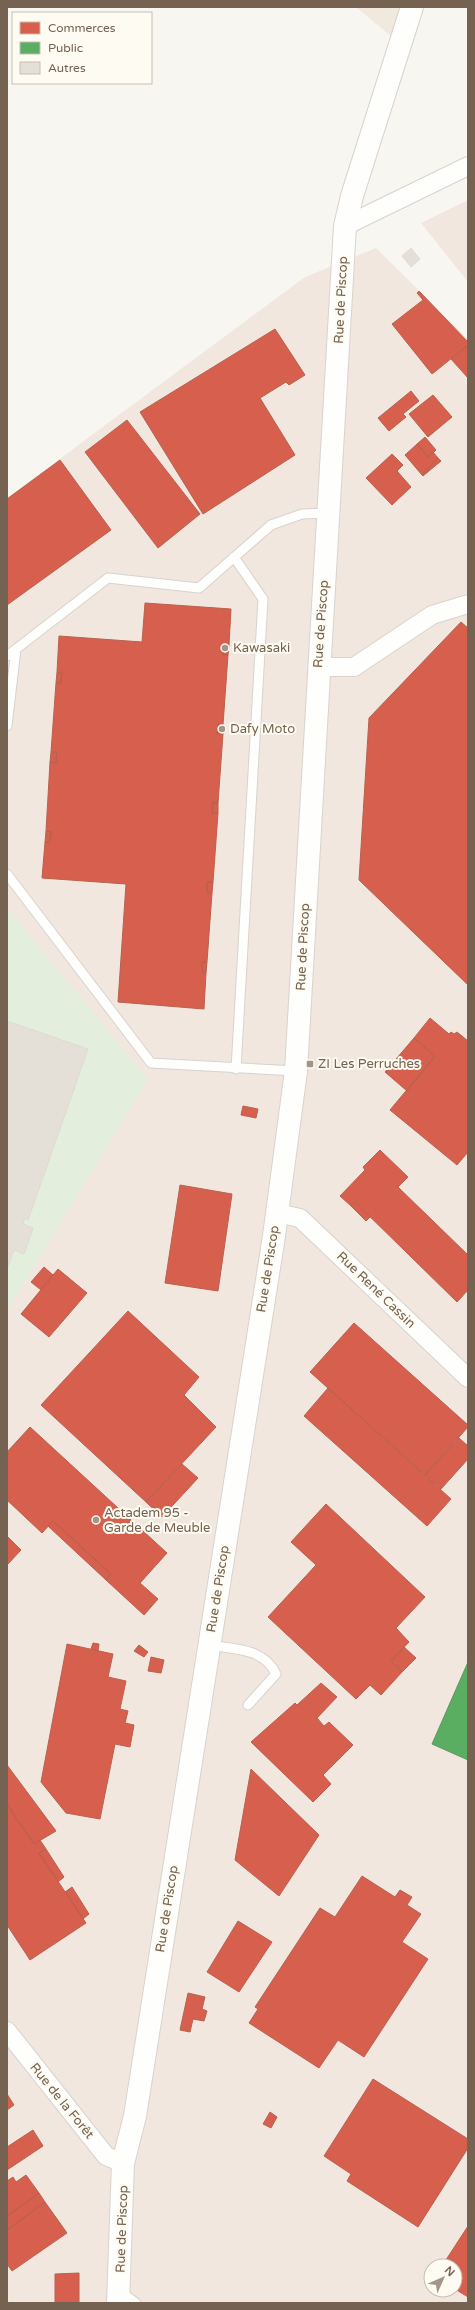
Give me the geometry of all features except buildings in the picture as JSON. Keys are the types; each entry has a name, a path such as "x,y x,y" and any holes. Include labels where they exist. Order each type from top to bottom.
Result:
{"street":[{"name":"Rue de Piscop","path":"119,2297 123,2163 135,2116 277,1213 296,1071 318,667 345,226 352,196 412,7"},
{"path":"345,226 467,167"},
{"path":"318,667 354,668 432,615 468,604"},
{"name":"Rue René Cassin","path":"277,1213 300,1218 468,1378"},
{"name":"Rue de la Forêt","path":"7,2033 106,2156 123,2163"}],"lane":[{"path":"7,656 108,578 199,588 271,525 302,514 328,513"},
{"path":"234,558 263,599 236,1069"},
{"path":"7,726 16,649"},
{"path":"7,874 151,1063 236,1069 296,1071"},
{"path":"209,1645 246,1650 262,1657 272,1667 276,1674 248,1705"},
{"path":"119,2297 136,2303"}],"shaded area":[{"path":"356,7 402,7 392,37"},
{"path":"468,200 468,282 421,223"},
{"name":"ZI Les Perruches","path":"376,248 468,339 468,2303 10,2303 7,2299 7,1311 148,1079 7,908 7,498 305,277"}],"green space":[{"path":"7,908 148,1079 7,1311"}],"place":[{"name":"Kawasaki","path":"225,648"},
{"name":"Dafy Moto","path":"222,729"},
{"name":"ZI Les Perruches","path":"310,1064"},
{"name":"Actadem 95 - Garde de Meuble","path":"96,1520"}]}
